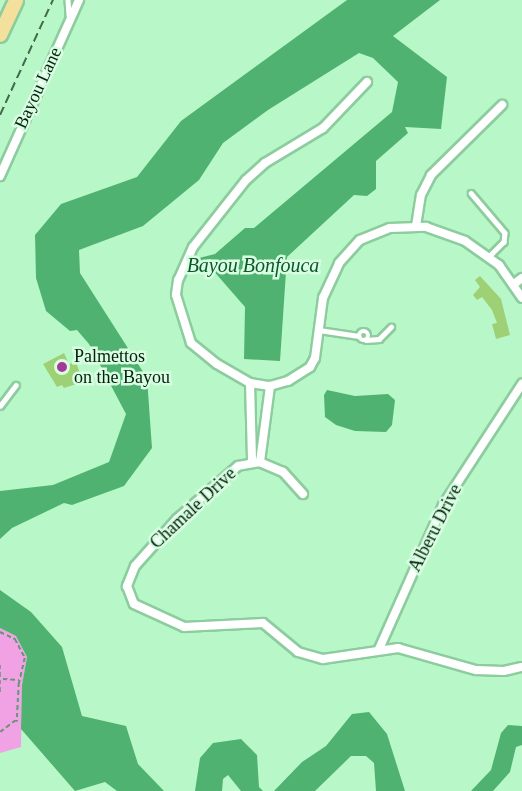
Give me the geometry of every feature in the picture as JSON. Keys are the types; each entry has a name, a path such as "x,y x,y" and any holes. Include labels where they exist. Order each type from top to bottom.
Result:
{"main road":[{"path":"0,36 16,0"}],"street":[{"name":"Bayou Lane","path":"0,176 79,0"},
{"path":"367,82 323,128 266,163 246,180 219,210 185,261 176,295 184,331 191,343 217,364 250,383 270,386 288,381 310,367 316,353 329,281 354,246 378,231 416,226 456,236 490,256 514,284 522,298"},
{"path":"416,226 421,195 431,175 502,105"},
{"path":"514,284 522,278"},
{"path":"250,383 256,461"},
{"name":"Alberu Drive","path":"379,649 443,505 522,384"},
{"path":"256,461 270,386"},
{"name":"Chamale Drive","path":"303,494 283,472 256,461 238,466 155,540 130,575 127,586 134,604 184,627 263,622 298,652 323,659 379,649 419,651 476,670 504,671 522,667"}],"lane":[{"path":"68,0 70,19"},
{"path":"471,193 505,233 504,242 490,256"},
{"path":"319,330 359,336 366,340 379,339 391,327"},
{"path":"359,336 367,332 366,340"},
{"path":"0,406 16,385"}],"path":[{"path":"0,632 15,639 25,658 20,680 17,721 0,732"},
{"path":"0,665 3,679 0,694"},
{"path":"3,679 20,680"}],"shaded area":[{"path":"0,628 16,636 27,657 22,685 21,747 0,753"}],"water":[{"name":"Bayou Bonfouca","path":"347,0 440,0 393,36 447,77 441,129 405,127 408,133 376,161 376,189 367,196 354,195 287,257 280,361 244,359 245,307 211,268 203,268 195,259 215,254 245,228 254,228 392,112 398,82 373,58 359,53 268,110 223,143 199,180 143,226 79,250 80,273 147,378 152,448 124,486 72,505 64,503 12,528 0,539 0,491 53,485 109,462 126,414 89,344 77,330 70,331 46,311 36,278 35,235 61,204 137,177 181,121"},
{"path":"327,390 355,396 388,394 395,400 392,425 386,432 355,431 336,425 325,417 324,395"},
{"path":"0,590 31,612 62,647 82,716 126,726 138,764 164,791 117,791 105,782 75,791 21,729 22,685 27,657 16,636 0,628"},
{"path":"369,712 387,734 405,791 376,791 374,763 366,756 351,756 315,791 274,791 302,762 326,746 352,714"},
{"path":"508,725 522,726 522,745 516,747 510,772 493,791 471,791 491,770 501,733"},
{"path":"241,739 257,755 259,787 263,791 241,791 228,775 223,779 222,791 195,791 200,758 213,743"}],"building":[{"path":"480,276 501,299 510,335 496,339 492,324 497,323 492,310 482,297 477,300 473,295 480,287 475,280"},
{"name":"Palmettos on the Bayou","path":"64,353 69,364 76,362 83,382 64,388 62,385 57,387 43,364"}],"railway":[{"path":"0,115 53,0"}],"place":[{"name":"Palmettos on the Bayou","path":"62,367"}]}
